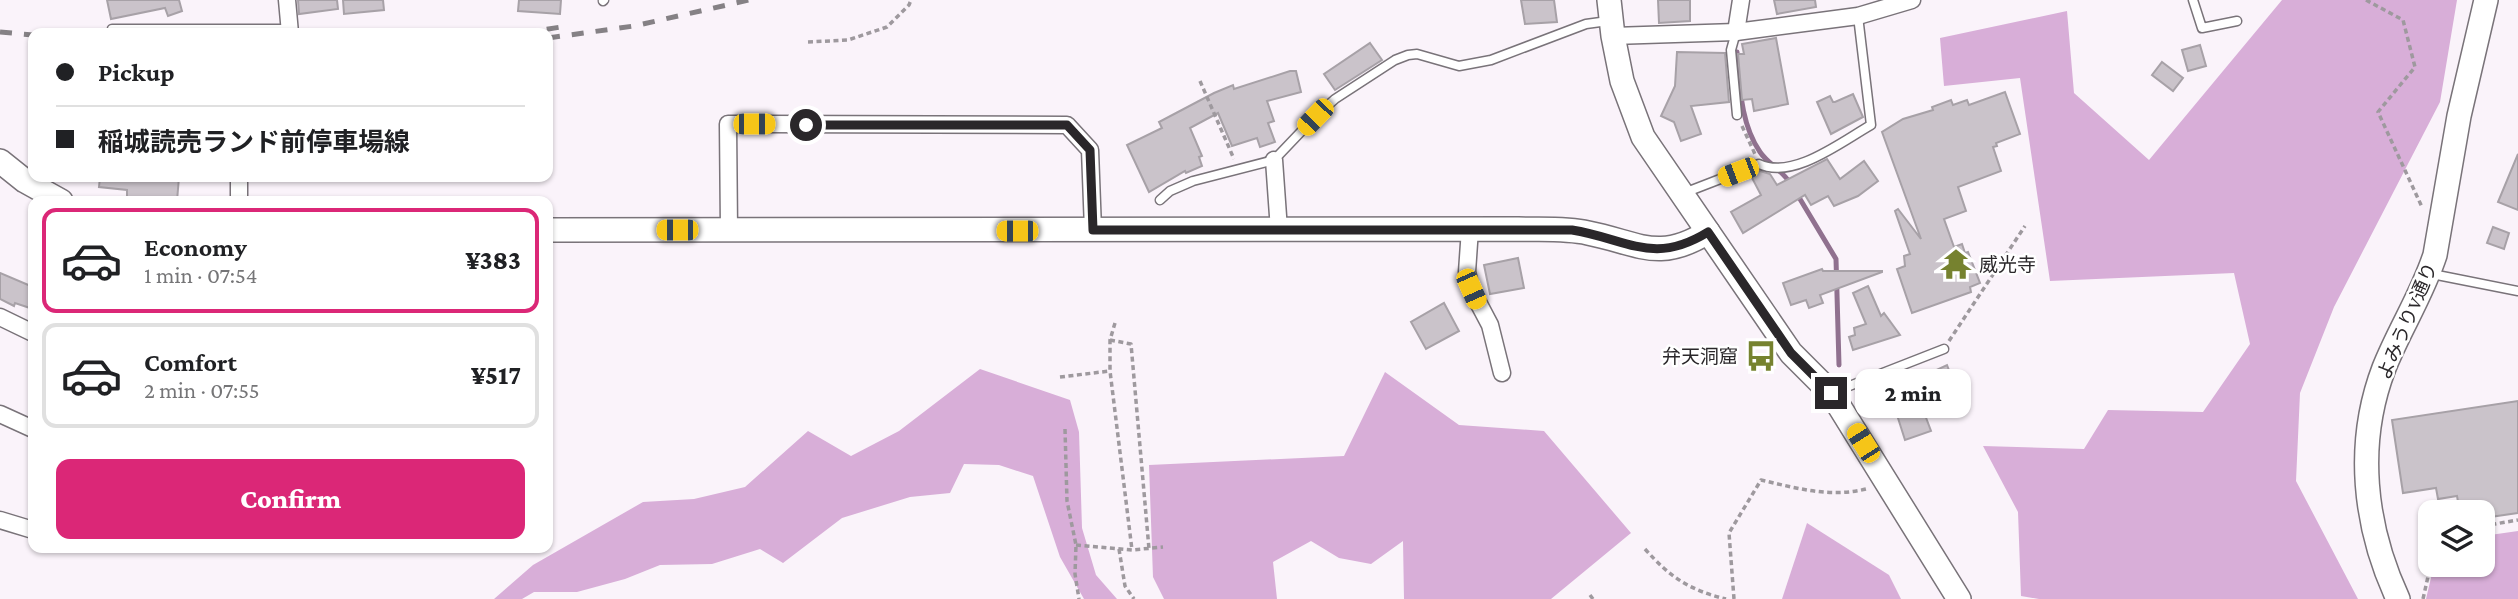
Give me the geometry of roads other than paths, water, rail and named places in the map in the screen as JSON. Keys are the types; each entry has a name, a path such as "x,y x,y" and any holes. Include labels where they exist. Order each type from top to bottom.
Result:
{"street":[{"path":"286,0 289,28"},
{"path":"1736,32 1741,0"},
{"path":"1912,0 1858,16 1736,32 1611,19 1622,81 1634,120 1654,156 1791,353 1831,393 1959,599"},
{"name":"よみうりV通り","path":"2398,599 2386,572 2371,519 2367,492 2367,451 2373,407 2384,369 2429,274 2438,244 2459,116 2486,0"},
{"path":"729,230 728,124 1067,125 1090,150 1093,230"},
{"path":"1274,160 1279,230"},
{"path":"0,161 25,181 52,196"},
{"path":"1470,229 1467,272 1471,289 1490,325 1502,373"},
{"path":"553,230 1572,230 1644,248 1664,250 1684,245 1708,232"},
{"path":"0,317 28,331"},
{"path":"0,414 28,427"},
{"path":"0,520 28,528"}],"lane":[{"path":"2193,0 2202,28 2237,21"},
{"path":"1681,194 1763,166 1785,168 1805,162 1871,125 1858,16"},
{"path":"1160,200 1170,191 1193,181 1274,160 1335,99 1408,55 1417,54 1460,66 1490,60 1586,24 1611,19"},
{"path":"1736,32 1731,50 1737,115"},
{"path":"2429,274 2518,291"},
{"path":"1831,393 1944,349"}],"waterway":[{"path":"1737,52 1742,104 1748,129 1760,152 1790,183"},
{"path":"1797,194 1836,259 1839,365"}],"railway":[{"path":"553,37 634,26 749,0"},
{"path":"553,28 561,27"},
{"path":"0,32 28,35"}],"place":[{"name":"威光寺","path":"1956,264"},
{"name":"弁天洞窟","path":"1761,356"}]}
